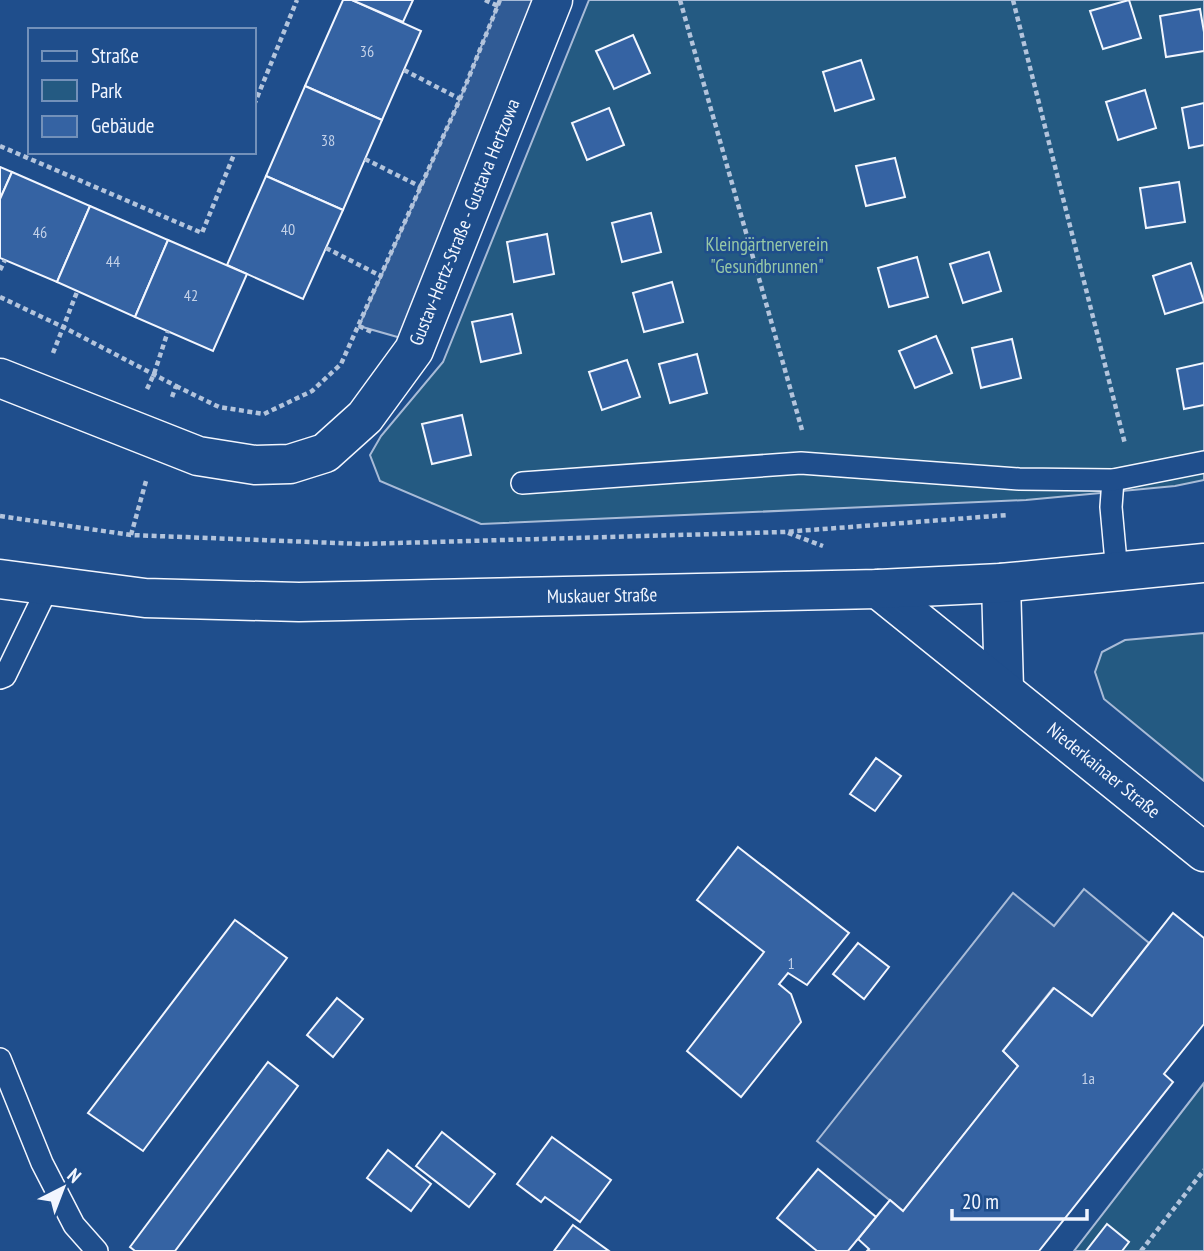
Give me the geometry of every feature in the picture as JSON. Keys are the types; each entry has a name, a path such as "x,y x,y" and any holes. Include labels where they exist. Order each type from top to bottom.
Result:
{"street":[{"name":"Gustav-Hertz-Straße - Gustava Hertzowa","path":"0,378 198,456 255,465 290,464 325,453 365,417 414,350 553,0"},
{"name":"Muskauer Straße","path":"0,579 145,598 299,602 878,589 1001,583 1204,563"},
{"path":"1001,583 1004,690"},
{"name":"Niederkainaer Straße","path":"878,589 1204,852"}],"lane":[{"path":"522,484 801,463 1019,479 1123,478 1204,462"},
{"path":"1117,573 1111,507 1123,478"},
{"path":"0,678 5,676 49,585"},
{"path":"0,1059 42,1163 74,1225 97,1251"}],"path":[{"path":"256,100 297,0"},
{"path":"0,297 219,407 264,414 312,391 341,364 460,99 499,3 485,0"},
{"path":"680,0 812,464"},
{"path":"1013,0 1123,478"},
{"path":"404,70 460,99"},
{"path":"0,146 202,233 233,154"},
{"path":"365,159 421,187"},
{"path":"326,248 381,276"},
{"path":"0,270 5,260"},
{"path":"38,393 77,292"},
{"path":"154,374 168,331"},
{"path":"131,535 157,441 176,386"},
{"path":"0,516 131,535 363,544 784,532 1016,514"},
{"path":"1141,1251 1204,1170"}],"green space":[{"name":"Kleingärtnerverein \"Gesundbrunnen\"","path":"589,0 1204,0 1204,480 1175,486 1026,500 481,524 380,481 370,455 381,436 443,362"},
{"path":"1204,633 1204,781 1104,699 1095,672 1102,652 1125,640"},
{"path":"1204,1083 1204,1251 1074,1251"}],"shaded area":[{"path":"500,0 538,0 401,338 359,326 460,99"},
{"path":"1084,889 1149,943 1092,1016 1053,988 1003,1051 1018,1066 903,1211 817,1141 1013,893 1054,926"}],"building":[{"path":"343,0 352,0 421,31 382,120 305,86"},
{"path":"352,0 413,0 403,22"},
{"path":"1129,0 1141,38 1103,49 1090,11"},
{"path":"1200,9 1204,51 1166,57 1160,16"},
{"path":"633,35 650,73 614,89 596,51"},
{"path":"861,60 874,99 835,111 823,72"},
{"path":"305,86 382,120 343,210 266,176"},
{"path":"1145,90 1156,128 1118,140 1106,102"},
{"path":"1204,103 1204,145 1189,148 1182,108"},
{"path":"609,108 624,145 587,160 572,123"},
{"path":"895,158 905,197 866,206 856,166"},
{"path":"0,167 12,172 0,199"},
{"path":"12,172 90,206 57,282 0,258 0,199"},
{"path":"266,176 343,210 303,299 227,265"},
{"path":"1179,182 1185,222 1146,228 1140,188"},
{"path":"90,206 168,240 135,317 57,282"},
{"path":"651,213 661,252 622,262 612,223"},
{"path":"547,234 554,274 514,282 507,242"},
{"path":"168,240 247,274 213,351 135,317"},
{"path":"989,252 1001,291 963,303 950,264"},
{"path":"917,257 928,297 889,307 878,268"},
{"path":"1191,263 1204,302 1165,314 1153,276"},
{"path":"672,282 683,322 644,332 633,293"},
{"path":"512,314 521,353 481,362 472,322"},
{"path":"936,336 952,373 915,388 899,351"},
{"path":"1012,339 1021,378 981,388 972,348"},
{"path":"697,354 707,393 670,403 659,364"},
{"path":"627,360 640,397 602,410 589,372"},
{"path":"1204,363 1204,405 1184,409 1177,369"},
{"path":"462,415 471,455 432,464 422,424"},
{"path":"876,758 901,776 875,811 850,794"},
{"path":"738,847 849,933 807,985 788,973 779,984 791,994 801,1022 741,1097 687,1051 764,952 697,900"},
{"path":"1173,913 1204,938 1204,1024 1164,1074 1173,1082 1039,1251 867,1251 869,1249 858,1239 890,1200 903,1211 1018,1066 1003,1051 1054,988 1092,1016"},
{"path":"235,920 287,958 143,1151 88,1113"},
{"path":"858,943 889,967 864,999 833,974"},
{"path":"337,998 363,1019 333,1057 307,1035"},
{"path":"268,1062 298,1086 175,1251 135,1251 130,1247"},
{"path":"442,1132 495,1174 469,1207 416,1166"},
{"path":"552,1137 611,1180 580,1222 545,1197 541,1202 517,1184"},
{"path":"388,1150 431,1184 411,1211 367,1178"},
{"path":"818,1169 876,1217 848,1251 817,1251 777,1218"},
{"path":"1107,1224 1129,1242 1122,1251 1086,1251"},
{"path":"573,1225 609,1251 554,1251"}]}
